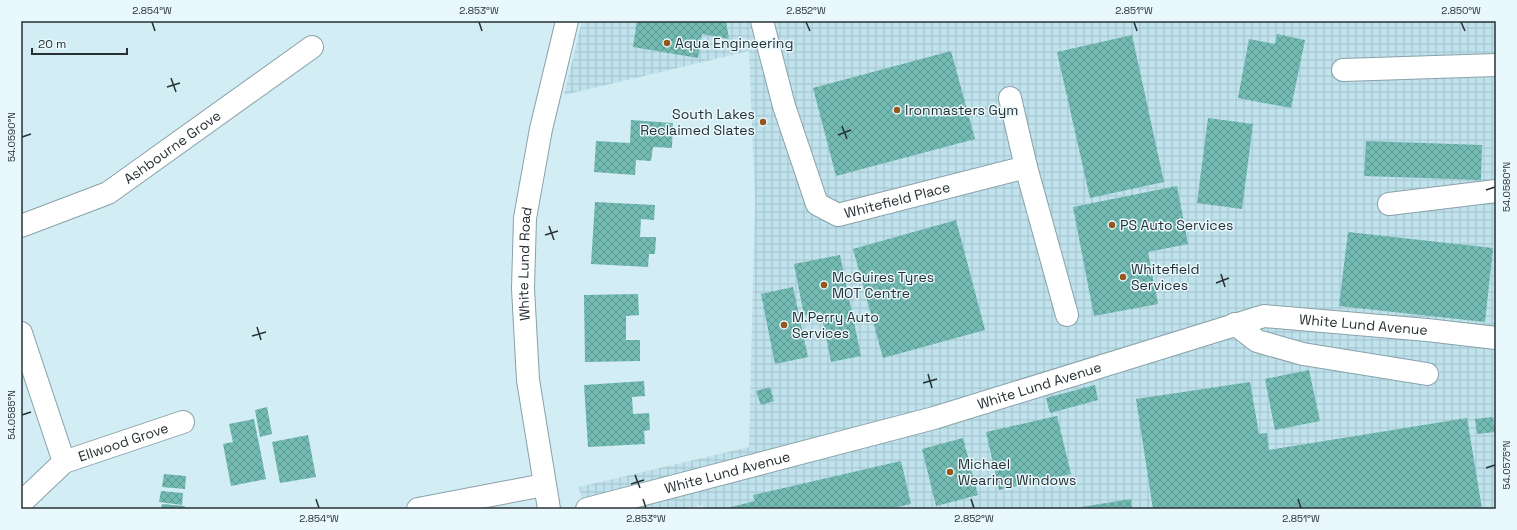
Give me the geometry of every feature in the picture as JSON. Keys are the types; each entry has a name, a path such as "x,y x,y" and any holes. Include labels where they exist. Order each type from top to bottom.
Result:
{"street":[{"name":"White Lund Road","path":"548,509 528,380 523,288 525,218 541,130 567,21"},
{"name":"Whitefield Place","path":"762,21 784,106 817,204 838,215 1026,167"},
{"name":"Ashbourne Grove","path":"21,226 108,193 312,47"},
{"path":"1343,70 1496,65"},
{"path":"1010,98 1026,167 1067,315"},
{"path":"1389,204 1496,191"},
{"name":"White Lund Avenue","path":"587,509 934,418 1264,316 1427,330 1496,338"},
{"path":"1235,324 1257,341 1303,354 1427,374"},
{"path":"21,334 64,462 21,503"},
{"name":"Ellwood Grove","path":"64,462 183,422"},
{"path":"418,509 544,485"}],"shaded area":[{"path":"582,21 1496,21 1496,509 704,509 703,505 685,509 585,509 579,487 749,447 755,200 749,51 564,95"}],"building":[{"name":"Aqua Engineering","path":"637,21 726,21 729,39 702,34 698,58 633,47"},
{"path":"1277,34 1305,40 1291,108 1238,98 1249,39 1275,44"},
{"path":"1132,35 1164,182 1090,198 1057,52"},
{"path":"951,51 975,139 836,176 813,88"},
{"path":"1208,118 1253,124 1242,209 1197,203"},
{"path":"631,120 673,123 672,148 653,147 651,161 636,160 635,175 594,172 596,141 630,143"},
{"path":"1366,141 1482,145 1481,180 1364,176"},
{"path":"1177,186 1188,244 1148,252 1158,304 1094,316 1073,207"},
{"path":"595,202 655,205 654,220 641,219 640,237 656,237 655,254 649,254 648,267 591,264"},
{"path":"956,220 985,330 883,358 853,249"},
{"path":"1348,232 1493,248 1485,322 1339,306"},
{"path":"840,255 861,356 831,362 821,312 804,315 794,264"},
{"name":"M.Perry Auto Services","path":"793,287 808,357 775,364 761,294"},
{"path":"638,294 639,315 626,316 626,340 640,340 640,361 585,362 584,295"},
{"path":"1309,370 1320,421 1275,430 1265,379"},
{"path":"644,381 645,396 632,397 633,414 649,413 650,430 644,431 645,444 588,447 584,385"},
{"path":"1250,382 1259,434 1267,433 1269,450 1467,418 1482,509 1153,509 1136,399"},
{"path":"1095,385 1098,400 1050,413 1046,398"},
{"path":"770,387 774,401 761,405 756,391"},
{"path":"267,407 272,434 260,437 255,410"},
{"path":"1057,416 1071,474 999,490 986,432"},
{"path":"1493,417 1495,432 1477,434 1475,419"},
{"path":"254,419 266,479 231,486 223,444 233,442 229,424"},
{"path":"308,435 316,477 280,483 272,442"},
{"name":"Michael Wearing Windows","path":"963,438 978,495 936,506 922,449"},
{"path":"901,461 911,504 888,509 723,509 755,501 753,495"},
{"path":"164,474 186,476 185,489 162,487"},
{"path":"161,491 183,493 182,505 159,502"},
{"path":"1131,499 1132,509 1075,509 1075,508"},
{"path":"162,504 185,506 184,509 161,509"}],"place":[{"name":"Aqua Engineering","path":"667,43"},
{"name":"Ironmasters Gym","path":"897,110"},
{"name":"South Lakes Reclaimed Slates","path":"763,122"},
{"name":"PS Auto Services","path":"1112,225"},
{"name":"Whitefield Services","path":"1123,277"},
{"name":"McGuires Tyres MOT Centre","path":"824,285"},
{"name":"M.Perry Auto Services","path":"784,325"},
{"name":"Michael Wearing Windows","path":"950,472"}]}
